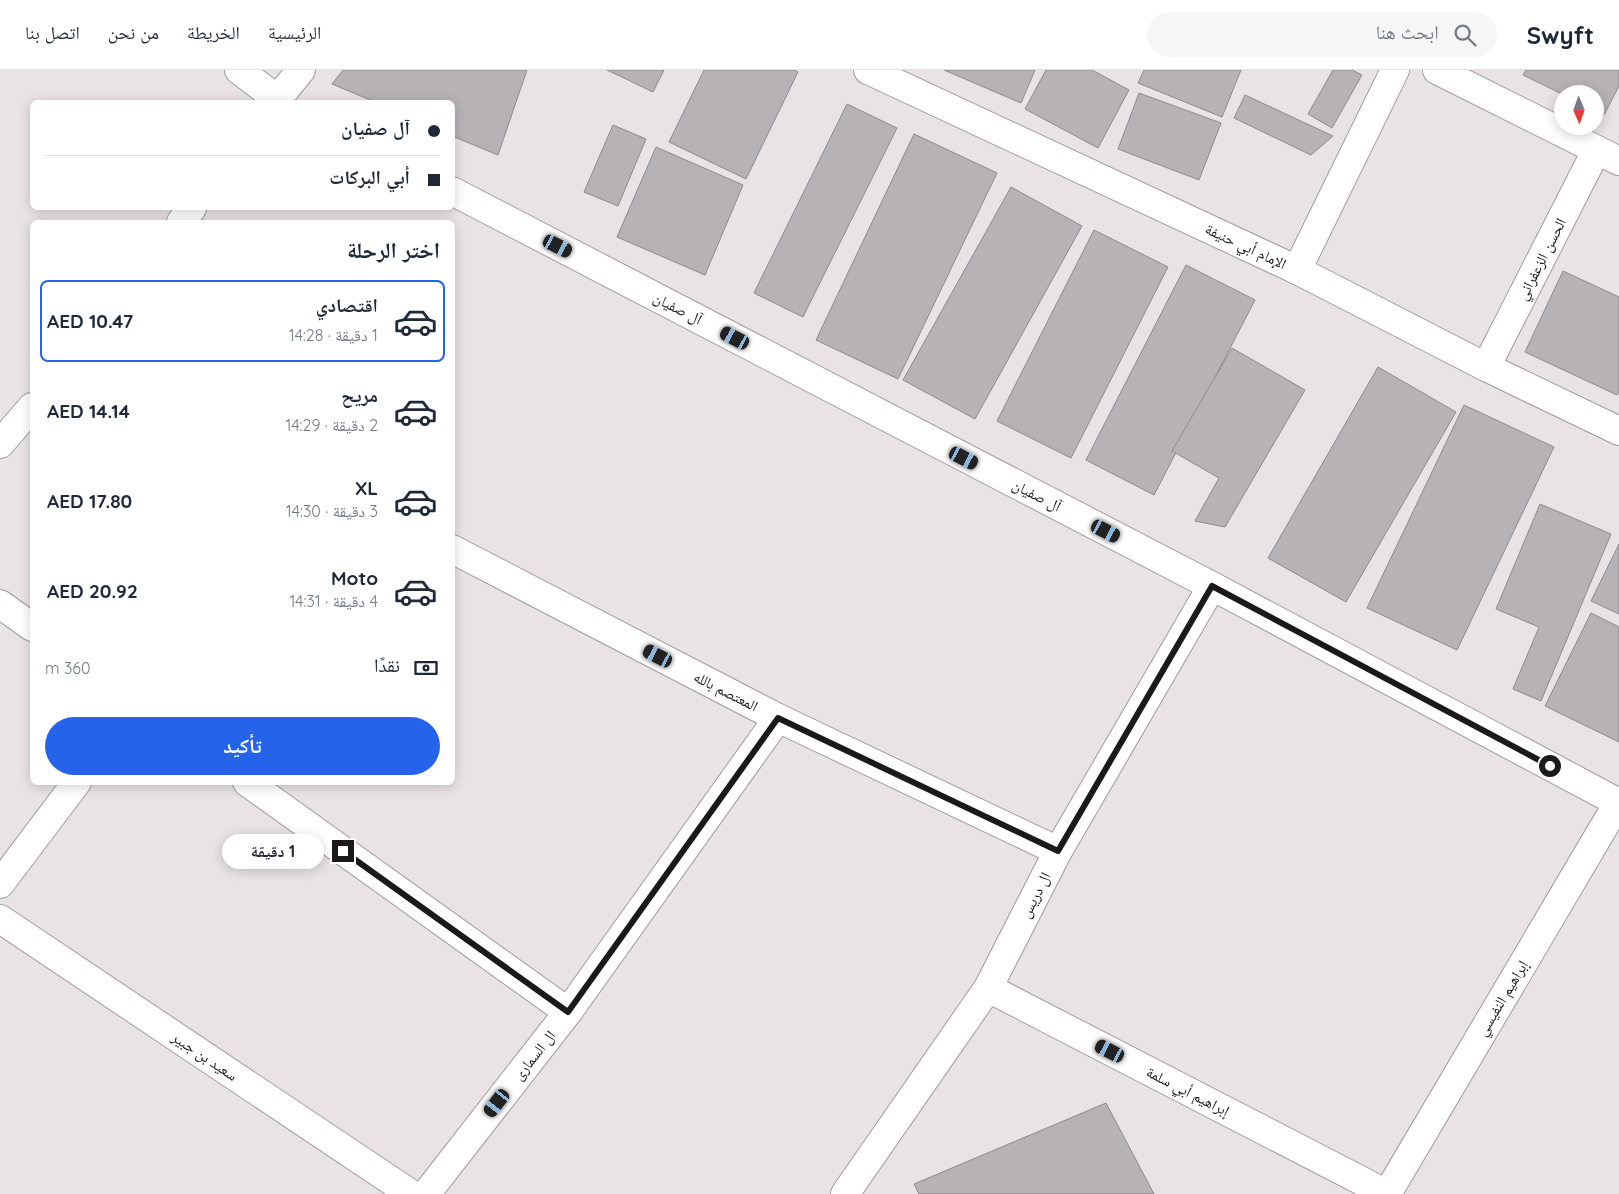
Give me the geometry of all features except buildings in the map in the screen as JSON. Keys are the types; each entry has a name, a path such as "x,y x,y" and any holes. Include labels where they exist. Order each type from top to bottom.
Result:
{"street":[{"path":"239,70 276,100"},
{"path":"279,100 301,70"},
{"name":"الإمام أبي حنيفة","path":"868,70 1297,270 1486,367 1619,432"},
{"path":"1297,270 1395,70"},
{"path":"1437,70 1608,156"},
{"name":"الحسن الزعفراني","path":"1486,367 1608,156"},
{"name":"آل صفيان","path":"455,193 1212,586 1618,803"},
{"path":"183,220 190,210"},
{"path":"0,444 30,408"},
{"name":"المعتصم بالله","path":"455,551 778,718 1058,851"},
{"name":"ال دريس","path":"845,1194 988,988 1058,851 1212,586"},
{"path":"0,604 30,626"},
{"name":"ال السمارى","path":"426,1194 568,1012 778,718"},
{"path":"0,884 75,785"},
{"path":"251,785 568,1012"},
{"name":"إبراهيم النفيسي","path":"1387,1194 1618,803"},
{"name":"سعيد بن جبير","path":"0,919 410,1194"},
{"name":"إبراهيم أبي سلمة","path":"988,988 1387,1194"}],"route":[{"path":"343,851 568,1012 778,718 1058,851 1212,586 1550,766"}]}
